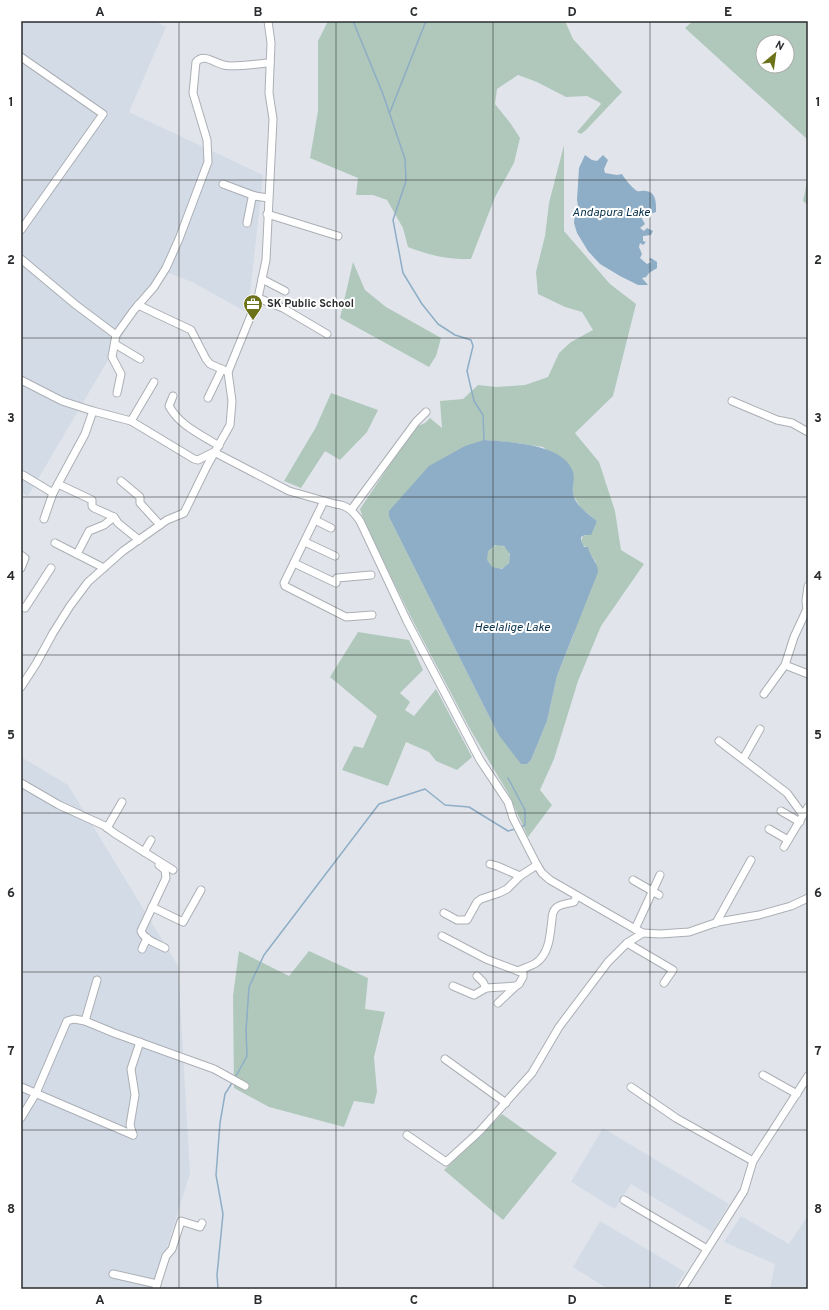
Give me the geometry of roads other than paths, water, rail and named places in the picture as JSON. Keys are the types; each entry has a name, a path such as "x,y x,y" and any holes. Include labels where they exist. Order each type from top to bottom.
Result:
{"street":[{"path":"208,398 225,371 258,298 266,260 267,214 273,119 270,93 271,43 268,21"},
{"path":"21,57 103,114 21,230"},
{"path":"117,393 121,374 112,357 116,336 138,305 154,287 166,268 181,234 208,162 207,140 192,93 196,62 200,58 204,57 225,66 270,63"},
{"path":"223,184 255,196 268,198"},
{"path":"247,223 252,198 255,196"},
{"path":"267,214 338,236"},
{"path":"21,259 116,336"},
{"path":"262,279 285,292"},
{"path":"258,298 283,308 327,334"},
{"path":"138,305 191,330 210,364 225,371"},
{"path":"115,344 140,359"},
{"path":"21,687 70,606 88,582 123,551 167,520 184,513 214,452 219,446 230,425 232,401 225,371"},
{"path":"21,380 62,401 131,421 194,459 198,460 214,452"},
{"path":"131,421 154,382"},
{"path":"173,396 169,406 175,416 185,425 219,446"},
{"path":"732,401 777,420 792,424 808,432"},
{"path":"44,519 53,493 84,434 93,411"},
{"path":"351,510 416,422 426,412"},
{"path":"214,452 289,491 342,505 353,511 360,521 407,621 480,760 508,802 513,818 537,865 542,873 550,880 635,929 642,932 660,934 690,932 716,923 759,915 785,908 808,898"},
{"path":"23,475 53,493"},
{"path":"121,481 140,496 140,503 160,525"},
{"path":"58,484 92,500 92,506 94,508 114,517 118,523 139,540"},
{"path":"324,501 284,583 285,586 346,617 372,615"},
{"path":"77,554 89,531 104,525 114,517"},
{"path":"315,520 331,528"},
{"path":"305,542 336,556"},
{"path":"55,543 104,568"},
{"path":"21,555 25,558 21,568"},
{"path":"294,563 336,583 337,578 371,575"},
{"path":"21,608 25,608 51,568"},
{"path":"764,694 785,665 794,637 807,610 806,597 808,586"},
{"path":"785,665 808,674"},
{"path":"742,759 760,730"},
{"path":"719,741 786,793 801,820"},
{"path":"21,783 59,805 107,828 173,870"},
{"path":"107,828 122,802"},
{"path":"784,847 808,807"},
{"path":"781,811 808,824"},
{"path":"107,828 110,835 165,870 166,878 141,927 141,934 166,948"},
{"path":"769,829 788,840"},
{"path":"144,852 151,840"},
{"path":"716,923 751,860"},
{"path":"490,864 520,876"},
{"path":"444,913 457,920 467,920 477,902 481,899 503,891 520,876 537,865"},
{"path":"635,929 660,875"},
{"path":"633,880 659,895"},
{"path":"152,907 183,922 201,890"},
{"path":"518,971 536,963 541,958 546,951 549,942 553,912 556,907 562,904 574,902 577,896"},
{"path":"407,1135 446,1162 480,1131 532,1073 559,1027 608,962 627,943 642,932"},
{"path":"442,936 486,958 523,974 519,984 498,1003"},
{"path":"142,949 147,938"},
{"path":"627,943 673,970 664,983"},
{"path":"477,976 486,988"},
{"path":"84,1021 97,980"},
{"path":"453,986 474,995 486,988 516,986"},
{"path":"21,1118 36,1093 67,1021 74,1019 84,1021 214,1069 246,1086"},
{"path":"21,1087 134,1135 130,1125 135,1095 131,1069 140,1042"},
{"path":"445,1060 506,1103"},
{"path":"763,1074 797,1094"},
{"path":"682,1289 744,1191 753,1161 808,1076"},
{"path":"631,1087 676,1118 753,1161"},
{"path":"624,1200 707,1249"},
{"path":"113,1274 157,1287 166,1256 172,1249 181,1221 200,1227 202,1223"}],"water":[{"name":"Andapura Lake","path":"585,155 592,160 597,161 603,155 608,160 604,169 605,173 617,175 622,174 635,190 650,192 654,196 656,212 644,216 642,219 645,224 640,228 644,231 647,228 653,231 651,235 643,236 643,241 646,242 643,245 640,243 639,247 642,254 640,258 647,264 651,262 649,259 651,258 657,262 657,268 646,277 642,278 648,285 638,285 600,264 588,251 577,233 574,223 575,212 579,212 577,200 579,168"},
{"name":"Heelalige Lake","path":"484,440 520,443 547,450 559,455 568,462 573,472 573,493 576,501 582,509 597,521 591,535 581,537 581,541 584,547 588,547 590,554 597,565 598,572 557,676 547,721 531,760 527,764 521,764 498,734 389,517 389,511 429,466 465,446","holes":["495,545 504,546 510,554 509,563 502,569 492,567 487,560 488,551"]}],"waterway":[{"path":"353,21 383,94 405,159 406,181 393,220 403,273 422,304 438,324 455,335 471,340 473,346 467,371 474,401 483,415 484,440"},
{"path":"390,112 426,21"},
{"path":"508,778 525,810 525,825 521,827"},
{"path":"235,1078 247,1056 246,1030 249,987 264,955 379,804 425,789 445,805 469,807 508,831 515,829"},
{"path":"218,1289 217,1275 223,1214 216,1175 220,1123 225,1094 232,1083"}],"place":[{"name":"SK Public School","path":"253,321"}]}
